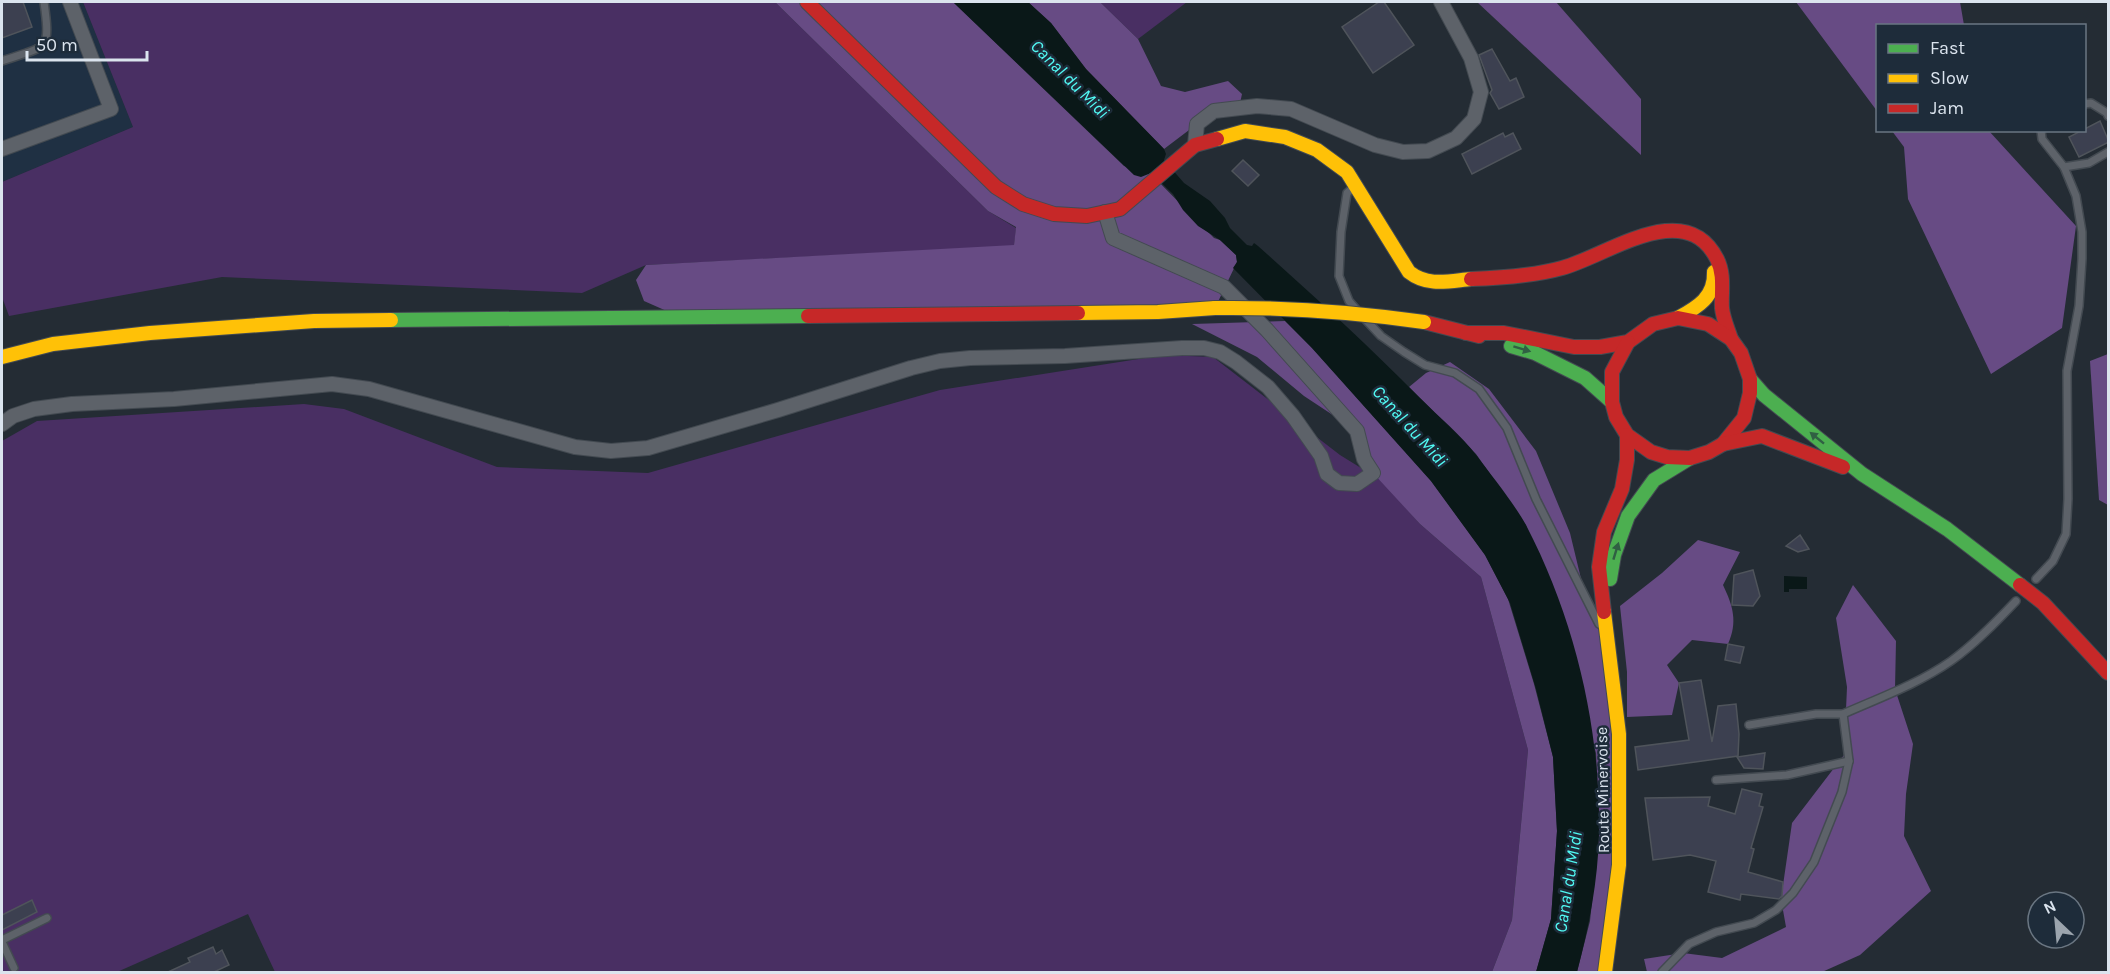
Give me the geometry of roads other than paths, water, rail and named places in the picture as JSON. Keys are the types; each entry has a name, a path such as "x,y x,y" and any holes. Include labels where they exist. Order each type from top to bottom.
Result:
{"main road":[{"path":"807,2 996,187 1023,204 1054,214 1087,216 1120,209 1195,145 1245,132 1285,138 1317,150 1347,172 1410,272 1418,279 1427,282 1530,274 1560,269 1656,232 1673,230 1693,234 1707,246 1721,266 1724,283 1722,311 1731,339 1741,353 1750,379 1750,393 1744,418 1723,444"},
{"path":"1466,333 1504,333 1574,347 1599,347 1628,342 1653,324 1678,318 1705,302 1713,291 1715,275 1707,246"},
{"path":"2,344 53,344 150,333 314,321 1158,312 1274,307 1370,314 1424,322 1466,333 1545,358 1585,378 1612,402"},
{"path":"1678,318 1708,324 1731,339"},
{"path":"1628,342 1612,372 1612,402 1616,417 1627,435 1651,452 1667,457 1690,458"},
{"path":"2,357 53,344"},
{"path":"1750,379 1764,395 1862,474 1947,529 2043,603 2109,673"},
{"name":"Route Minervoise","path":"1605,972 1619,865 1619,734 1599,567 1604,532 1622,489 1627,460 1627,435"},
{"path":"1604,608 1614,555 1628,516 1654,480 1690,458 1723,444 1762,436 1862,474"}],"street":[{"path":"2,149 111,109 70,2"},
{"path":"1195,145 1197,124 1214,111 1257,106 1291,109 1375,145 1403,152 1428,151 1456,138 1474,118 1481,92 1471,58 1441,2"},
{"path":"2,424 13,416 34,409 72,404 174,399 332,384 369,389 575,447 611,451 648,448 940,361 1204,348 1220,352 1268,387 1293,416 1321,456 1327,474 1339,483 1358,484 1373,472 1364,459 1357,431 1267,330 1224,287 1113,238 1105,212"}],"lane":[{"path":"2,61 45,44 48,33 44,2"},
{"path":"2086,104 2091,103 2109,116"},
{"path":"2036,579 2053,561 2066,534 2067,370 2079,306 2082,232 2076,196 2064,167 2042,139 2042,132"},
{"path":"2064,167 2089,163 2109,152"},
{"path":"1355,186 1347,193 1339,255 1339,276 1349,301 1381,336 1396,347 1425,365 1455,373 1479,389 1507,429 1536,499 1608,642"},
{"path":"1749,724 1816,714 1843,714 1907,686 1952,660 2016,601"},
{"path":"1662,972 1689,944 1716,932 1754,922 1776,910 1793,893 1814,862 1842,792 1849,761 1843,714"},
{"path":"1716,780 1787,775 1849,761"},
{"path":"14,968 2,941 47,918"}],"water":[{"name":"Canal du Midi","path":"953,2 1028,2 1051,23 1086,69 1164,149 1166,154 1164,160 1184,183 1210,201 1225,218 1230,228 1247,245 1252,246 1254,243 1258,246 1457,433 1471,448 1517,510 1559,599 1582,676 1590,715 1598,794 1599,834 1595,886 1577,972 1536,972 1551,919 1557,831 1553,757 1536,689 1510,603 1485,555 1431,481 1312,348 1233,268 1237,262 1236,255 1220,240 1198,226 1183,210 1173,194 1151,173 1141,177 1134,175"},
{"path":"1784,576 1807,577 1807,589 1789,589 1789,592 1784,592"}]}
